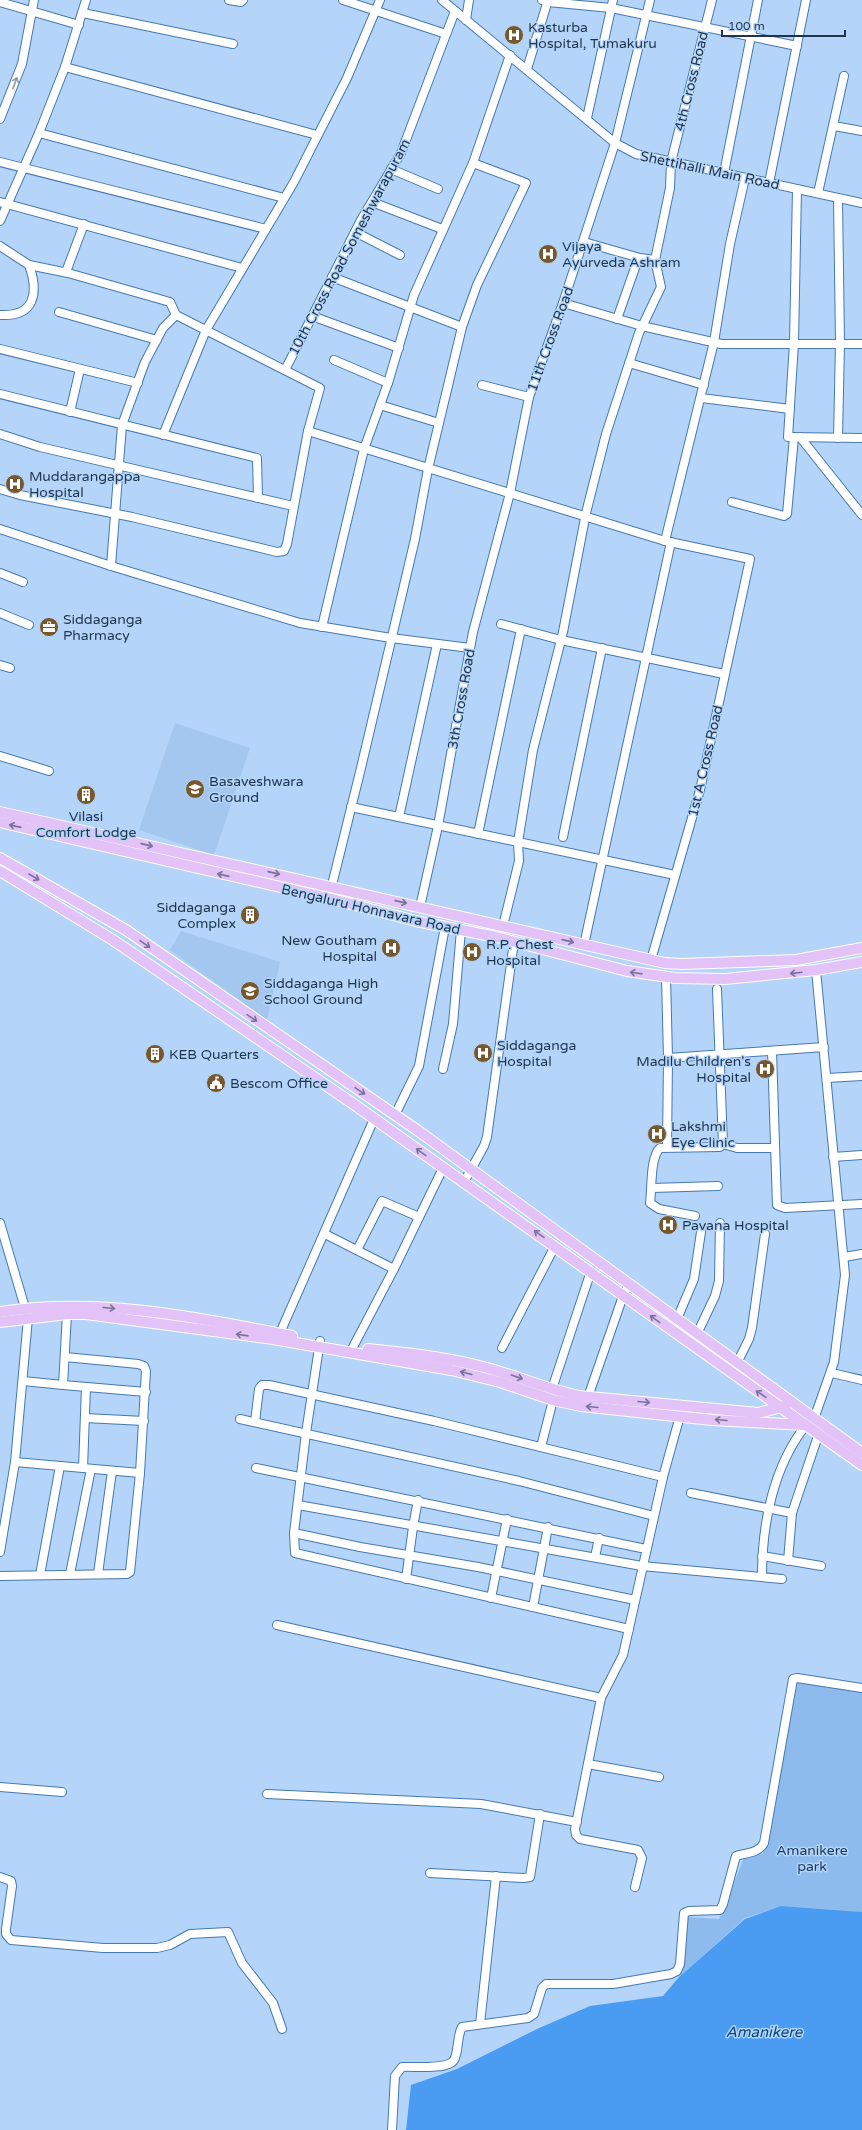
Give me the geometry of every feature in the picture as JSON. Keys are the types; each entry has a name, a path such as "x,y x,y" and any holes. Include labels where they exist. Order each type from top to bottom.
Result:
{"main road":[{"name":"Bengaluru Honnavara Road","path":"0,812 420,906 651,960 682,964 796,960 862,948"},
{"name":"Bengaluru Honnavara Road","path":"0,822 514,942 627,971 666,977 725,979 816,970 862,962"},
{"path":"0,858 126,930 395,1115 792,1402 819,1434 862,1465"},
{"path":"0,871 113,940 374,1119 591,1271 623,1296 782,1408 810,1422 862,1452"},
{"path":"0,1322 28,1313 72,1306 120,1309 222,1322 280,1333 320,1344 451,1370 552,1395 758,1413 782,1408 792,1402"},
{"path":"0,1312 67,1314 409,1353 460,1361 500,1372 581,1406 761,1423 810,1422"}],"street":[{"path":"0,118 3,104 22,64 34,0"},
{"path":"0,221 3,203 24,168 65,67 86,0"},
{"path":"229,0 241,2 242,0"},
{"path":"343,0 446,34"},
{"path":"163,435 206,330 284,198 347,78 380,0"},
{"name":"Shettihalli Main Road","path":"442,0 616,143 636,154 862,203"},
{"path":"466,20 469,0"},
{"name":"11th Cross Road","path":"510,493 529,397 584,242 616,143 650,0"},
{"name":"4th Cross Road","path":"655,260 670,188 671,162 712,0"},
{"path":"724,173 758,0"},
{"path":"770,183 806,0"},
{"path":"526,69 546,1 612,4 646,15 797,46"},
{"path":"0,2 79,25"},
{"path":"587,118 612,4"},
{"name":"10th Cross Road Someshwarapuram","path":"285,370 355,232 401,153 455,11"},
{"path":"83,13 233,44"},
{"path":"322,627 364,449 388,383 417,287 473,163 510,55"},
{"path":"65,67 317,135"},
{"path":"818,193 844,76"},
{"path":"834,126 862,131"},
{"path":"39,132 284,198"},
{"path":"0,162 266,229"},
{"path":"328,898 415,540 428,469 462,327 477,285 526,183 473,163"},
{"path":"391,169 438,189"},
{"path":"584,945 646,657 668,542 714,342 730,244 745,178"},
{"path":"797,189 794,343 788,437 862,438"},
{"path":"838,198 840,344 838,438"},
{"path":"372,202 442,229"},
{"path":"3,203 242,268"},
{"path":"66,272 84,224"},
{"path":"355,232 400,255"},
{"path":"503,926 519,861 518,842 533,750 561,640 585,517 606,434 629,363 642,326 661,288 655,260 640,258 584,242"},
{"path":"0,246 29,265 66,272 170,302 176,315 320,388 308,431 287,544 284,551 277,552 116,514 0,489"},
{"path":"617,319 637,262 640,258"},
{"path":"0,315 12,316 22,311 30,304 34,293 35,281 29,265"},
{"path":"332,277 462,327"},
{"path":"563,303 642,326 714,342 862,344"},
{"path":"58,312 157,340"},
{"path":"111,566 122,425 145,362 163,328 176,315"},
{"path":"312,316 399,348"},
{"path":"0,349 138,383"},
{"path":"334,360 388,383"},
{"path":"629,363 704,385"},
{"path":"70,412 80,369"},
{"path":"482,385 529,397"},
{"path":"0,394 257,458 258,498"},
{"path":"701,398 790,409"},
{"path":"380,405 439,423"},
{"path":"308,431 668,542"},
{"path":"0,434 40,447 294,506"},
{"path":"732,502 784,516 788,514 797,437"},
{"path":"797,437 862,515"},
{"name":"3th Cross Road","path":"420,906 438,826 470,648 494,550 510,493"},
{"path":"0,529 111,566 280,617 322,627 470,648"},
{"name":"1st A Cross Road","path":"651,960 702,784 724,674 750,559 668,542"},
{"path":"0,573 23,582"},
{"path":"0,613 29,625"},
{"path":"500,624 561,640 724,674"},
{"path":"478,834 521,629"},
{"path":"399,817 437,644"},
{"path":"563,836 602,648"},
{"path":"0,664 10,668"},
{"path":"0,756 49,771"},
{"path":"351,807 675,875"},
{"path":"395,1115 419,1066 445,927"},
{"path":"443,1069 451,1037 461,930"},
{"path":"464,1182 484,1146 487,1137 514,942"},
{"path":"762,1577 762,1556 768,1508 791,1444 810,1422 832,1372 844,1294 844,1257 833,1158 827,1078 816,970"},
{"path":"666,977 668,1058 667,1147"},
{"path":"717,989 721,1055 723,1144"},
{"path":"668,1058 824,1047"},
{"path":"772,1051 777,1204 785,1208 862,1204"},
{"path":"827,1078 862,1076"},
{"path":"280,1333 325,1234 374,1119"},
{"path":"695,1216 659,1209 650,1203 656,1152 660,1148 720,1147 723,1144 737,1148 774,1148"},
{"path":"833,1158 862,1155"},
{"path":"353,1347 394,1269 443,1168"},
{"path":"652,1188 718,1186"},
{"path":"356,1250 382,1201 419,1217"},
{"path":"0,1223 28,1313 15,1462 0,1552"},
{"path":"697,1334 715,1296 719,1281 720,1223"},
{"path":"677,1319 694,1279 701,1232"},
{"path":"325,1234 394,1269"},
{"path":"737,1362 749,1339 752,1328 765,1234"},
{"path":"502,1348 555,1246"},
{"path":"844,1257 862,1254"},
{"path":"541,1447 552,1395 591,1271"},
{"path":"588,1397 623,1296 629,1284"},
{"path":"63,1385 67,1314"},
{"path":"320,1344 306,1432 294,1533 295,1553 629,1629"},
{"path":"0,1576 127,1574 130,1572 140,1473 146,1392 146,1371 144,1366 65,1357"},
{"path":"832,1372 862,1380"},
{"path":"23,1380 146,1392"},
{"path":"255,1422 259,1389 262,1385 312,1394 663,1477"},
{"path":"70,1574 87,1469 85,1418 86,1387"},
{"path":"635,1887 641,1854 638,1850 580,1839 576,1835 577,1822 601,1698 623,1656 663,1477 682,1416 683,1406"},
{"path":"85,1418 144,1421"},
{"path":"240,1419 306,1432 534,1484 654,1516"},
{"path":"788,1560 792,1513 819,1434"},
{"path":"15,1462 140,1473"},
{"path":"40,1575 60,1466"},
{"path":"256,1468 418,1500 646,1549"},
{"path":"98,1574 112,1471"},
{"path":"691,1493 792,1513"},
{"path":"406,1579 418,1500"},
{"path":"298,1506 642,1566 782,1579"},
{"path":"491,1598 507,1519"},
{"path":"533,1607 548,1527"},
{"path":"294,1533 496,1571 635,1600"},
{"path":"595,1557 599,1538"},
{"path":"762,1556 821,1566"},
{"path":"277,1625 601,1698"},
{"path":"392,2130 395,2076 398,2070 402,2067 445,2066 452,2064 455,2059 459,2032 462,2027 517,2021 528,2018 534,2014 542,1988 546,1984 622,1983 671,1974 678,1970 680,1964 684,1913 689,1910 720,1910 736,1856 757,1850 761,1848 764,1843 793,1680 798,1678 862,1688"},
{"path":"588,1764 659,1777"},
{"path":"0,1787 62,1792"},
{"path":"267,1794 473,1804 540,1814 577,1822"},
{"path":"430,1873 524,1878 530,1877 540,1814"},
{"path":"480,2024 496,1876"},
{"path":"0,1878 11,1881 12,1886 6,1934 11,1940 103,1948 157,1948 170,1945 190,1934 228,1932 242,1963 273,2003 282,2029"}],"shaded area":[{"name":"Basaveshwara Ground","path":"175,723 250,748 214,855 139,830"},
{"name":"Siddaganga High School Ground","path":"181,931 280,962 267,1020 170,950"}],"green space":[{"name":"Amanikere park","path":"790,1676 862,1687 862,1912 781,1906 745,1918 679,1977 688,1917 719,1919 744,1858 763,1854"}],"water":[{"name":"Amanikere","path":"781,1906 862,1912 862,2130 406,2130 411,2085 457,2069 537,2029 590,2006 663,1996 679,1977 745,1919"}],"place":[{"name":"Kasturba Hospital, Tumakuru","path":"514,35"},
{"name":"Vijaya Ayurveda Ashram","path":"548,254"},
{"name":"Muddarangappa Hospital","path":"15,484"},
{"name":"Siddaganga Pharmacy","path":"49,627"},
{"name":"Basaveshwara Ground","path":"195,789"},
{"name":"Vilasi Comfort Lodge","path":"86,795"},
{"name":"Siddaganga Complex","path":"250,915"},
{"name":"New Goutham Hospital","path":"391,948"},
{"name":"R.P. Chest Hospital","path":"472,952"},
{"name":"Siddaganga High School Ground","path":"250,991"},
{"name":"Siddaganga Hospital","path":"483,1053"},
{"name":"KEB Quarters","path":"155,1054"},
{"name":"Madilu Children's Hospital","path":"765,1069"},
{"name":"Bescom Office","path":"216,1083"},
{"name":"Lakshmi Eye Clinic","path":"657,1134"},
{"name":"Pavana Hospital","path":"668,1225"}]}
